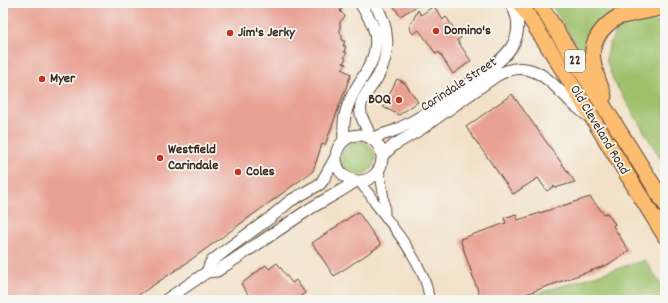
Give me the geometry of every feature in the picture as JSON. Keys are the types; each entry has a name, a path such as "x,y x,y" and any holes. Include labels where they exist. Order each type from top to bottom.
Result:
{"highway":[{"name":"Old Cleveland Road","path":"520,3 665,236"},
{"name":"Old Cleveland Road","path":"539,3 665,204"},
{"path":"625,3 644,3"},
{"path":"611,119 593,65 592,52 597,37 606,25 618,17 665,7"}],"street":[{"path":"344,140 343,127 348,108 354,94 372,63 376,43 373,27 360,3"},
{"path":"370,138 361,116 361,104 382,69 387,43 387,33 383,19 374,3"},
{"name":"Carindale Street","path":"370,138 401,128 486,72 502,59 511,48 516,35 517,19 511,3"},
{"name":"Carindale Street","path":"382,156 394,145 421,129 502,72 516,69 531,70 540,74 592,119"},
{"path":"166,300 207,272 217,271 324,200 357,181 370,178 375,175 382,163 382,156 377,143 362,135 356,135 344,140 339,146 336,157 320,184 290,201 266,221 226,250 211,262 207,272"},
{"path":"336,157 342,174 357,181 371,196 375,204 385,215 414,257 423,275 429,300"},
{"path":"379,170 385,202 385,215"}],"green space":[{"path":"550,3 599,3 629,6 621,13 588,63"},
{"path":"631,22 665,22 665,166 613,80 606,59 610,42 619,28"},
{"path":"355,141 361,141 370,146 374,152 374,164 370,170 361,175 355,175 346,170 341,161 341,155 346,146"},
{"path":"645,260 665,291 665,300 517,300"}],"building":[{"name":"Westfield Carindale","path":"3,3 346,3 340,11 345,16 340,22 340,34 342,35 342,41 345,41 343,46 346,46 344,52 347,52 343,63 346,64 342,69 351,74 325,145 322,144 313,171 185,264 131,300 3,300"},
{"path":"392,3 422,3 400,16"},
{"path":"434,6 443,20 446,17 461,38 457,40 471,61 453,74 439,52 436,54 419,30 413,34 409,28 418,10 421,15"},
{"path":"397,79 405,83 418,102 399,115 383,107"},
{"path":"512,94 575,182 555,188 554,186 547,191 538,178 513,194 466,127"},
{"path":"590,197 604,214 607,213 615,224 613,226 629,251 607,265 509,300 481,300 460,239 506,223 504,218 516,214 518,220"},
{"path":"358,212 381,245 334,276 312,243"},
{"path":"277,263 292,283 296,280 305,293 295,300 252,300 241,284 266,265 269,269"}],"place":[{"name":"Domino's","path":"436,31"},
{"name":"Jim's Jerky","path":"230,33"},
{"name":"Myer","path":"42,79"},
{"name":"BOQ","path":"399,100"},
{"name":"Westfield Carindale","path":"160,158"},
{"name":"Coles","path":"238,172"}]}
